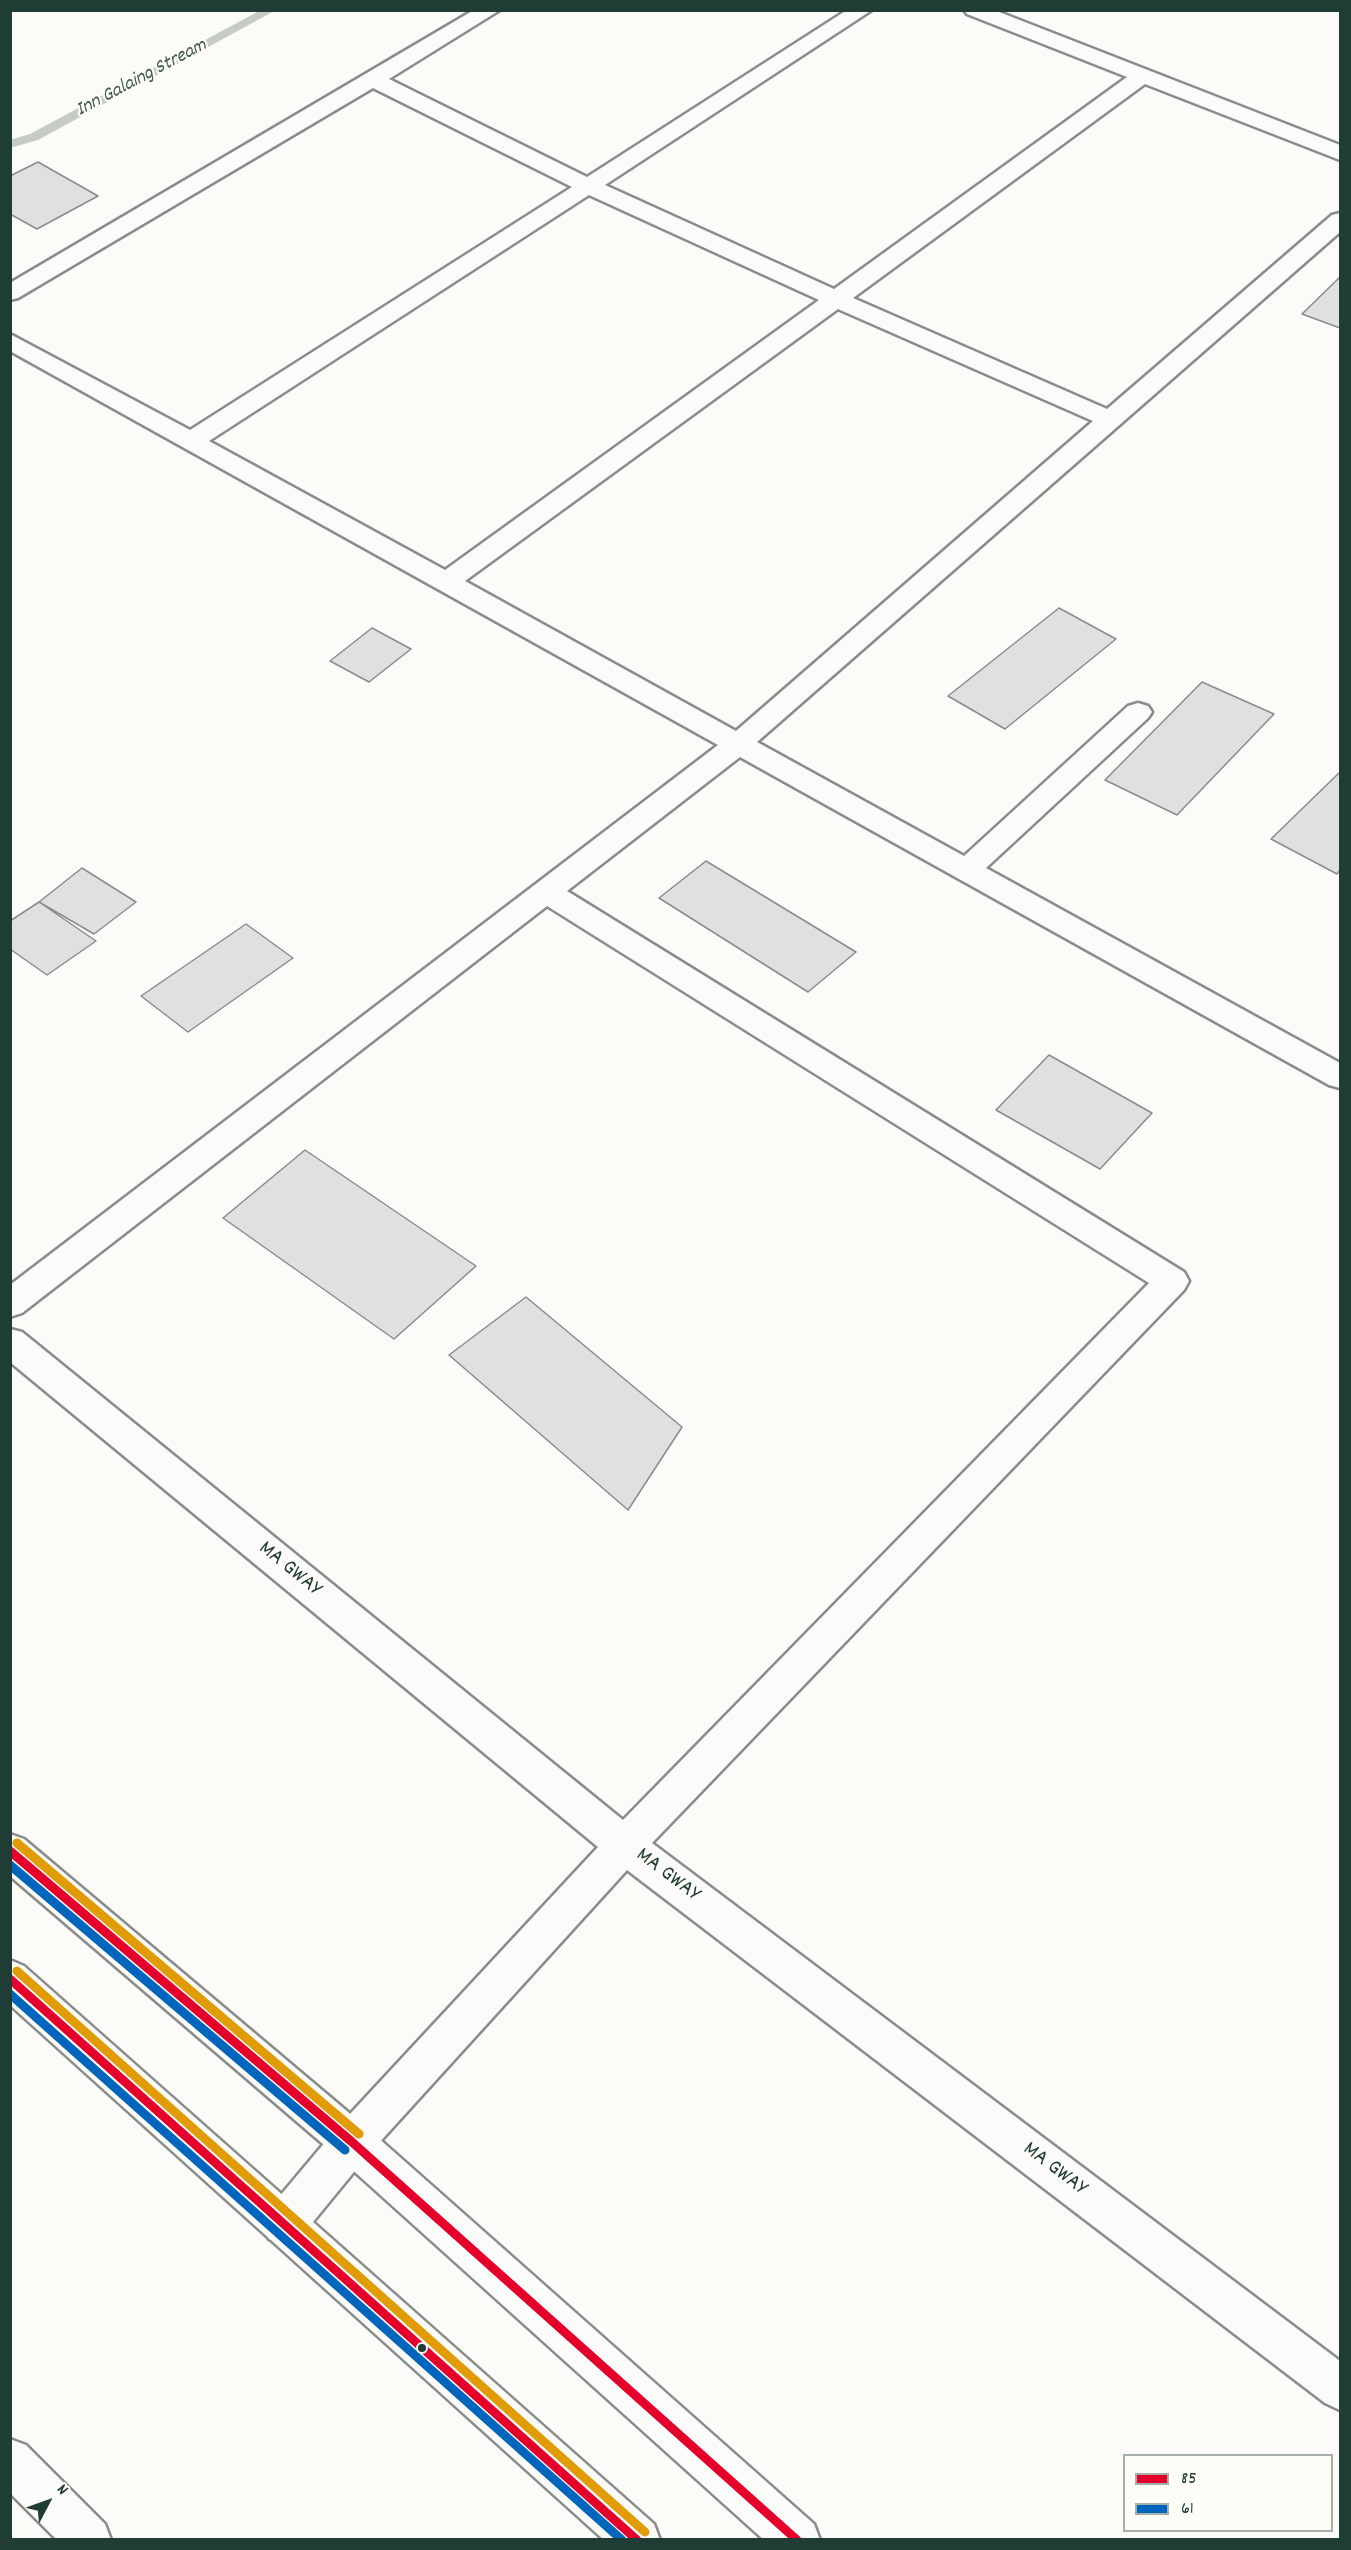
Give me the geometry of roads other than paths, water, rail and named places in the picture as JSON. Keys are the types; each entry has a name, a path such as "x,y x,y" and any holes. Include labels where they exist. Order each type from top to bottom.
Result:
{"street":[{"path":"10,293 490,10"},
{"path":"191,441 862,10"},
{"path":"974,10 1341,153"},
{"path":"445,583 1141,77"},
{"path":"372,79 588,186 836,299 1112,420"},
{"path":"10,1304 738,744 1341,220"},
{"path":"10,341 1341,1077"},
{"path":"966,870 1138,712"},
{"path":"284,2224 352,2142 625,1845 1172,1281 547,892"},
{"name":"MA GWAY","path":"10,1342 625,1845 1341,2388"},
{"path":"10,1851 352,2142 798,2540"},
{"path":"10,1979 638,2540"},
{"path":"10,2461 89,2540"}],"waterway":[{"name":"Inn Galaing Stream","path":"10,144 34,137 271,10"}]}
